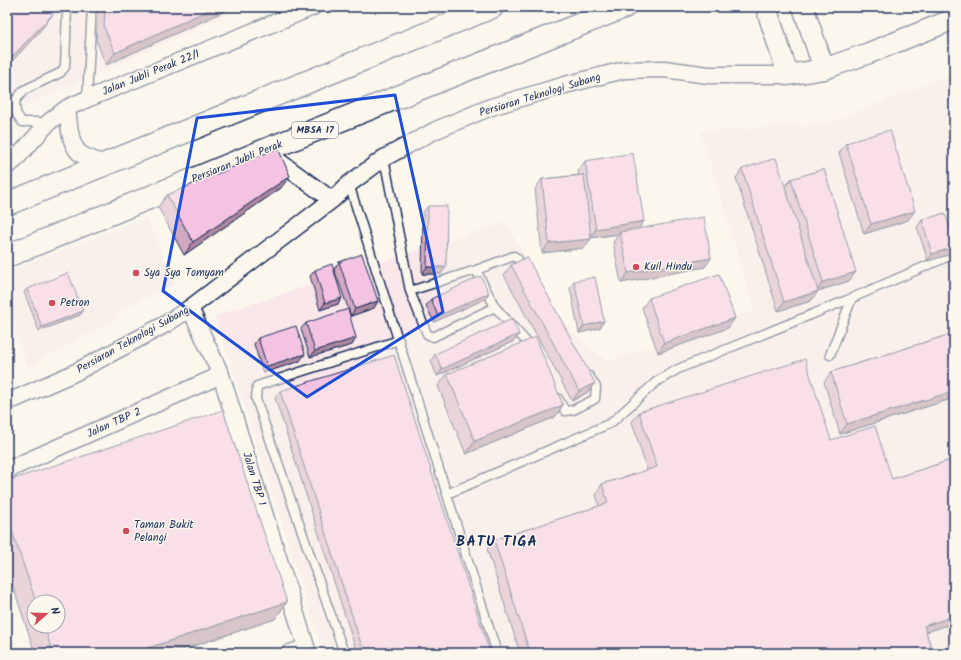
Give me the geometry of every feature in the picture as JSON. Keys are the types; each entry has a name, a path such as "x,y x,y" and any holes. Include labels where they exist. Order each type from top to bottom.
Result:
{"main road":[{"path":"7,204 492,7"},
{"name":"Persiaran Jubli Perak","path":"7,256 263,151 624,7"}],"street":[{"name":"Jalan Jubli Perak 22/1","path":"10,164 49,122 67,108 86,98 313,7"},
{"path":"766,7 788,75"},
{"path":"803,7 824,69"},
{"name":"Persiaran Teknologi Subang","path":"7,401 15,399 74,373 166,324 190,308 332,200 349,184 384,158 436,130 491,107 565,85 624,70 664,69 708,75 788,75 824,69 870,53 954,19"},
{"path":"67,108 70,134 75,148 81,155 106,164"},
{"path":"263,151 332,200"},
{"name":"Jalan TBP 1","path":"190,308 221,375 307,651"},
{"name":"Jalan TBP 2","path":"7,470 221,375"},
{"path":"290,653 307,651"}],"lane":[{"path":"49,122 22,122 16,113 15,101 24,90 60,73 65,67 67,7"},
{"path":"86,98 92,7"},
{"path":"7,141 10,164"},
{"path":"384,158 410,291 427,334 433,337 495,307"},
{"path":"349,184 497,653"},
{"path":"447,494 611,423 656,382 678,369 852,298 954,254"},
{"path":"410,291 514,256 517,258 527,274"},
{"path":"476,270 495,307 535,351 538,358"},
{"path":"830,355 852,298"},
{"path":"344,653 256,399 257,386 399,340"},
{"path":"555,391 565,411 573,410 595,399 596,387 584,367"}],"highlighted area":[{"path":"395,95 443,312 307,397 163,291 197,118"}],"shaded area":[{"path":"7,7 245,7 11,113 7,118"},
{"path":"954,73 954,653 323,653 215,316 505,222 569,329 607,361 754,311 700,131 825,124"},
{"path":"147,217 175,283 115,314 117,319 28,367 7,314 7,271"}],"building":[{"path":"7,7 46,7 53,14 7,62"},
{"path":"105,7 215,7 115,53 104,27"},
{"path":"890,130 915,211 871,224 846,143"},
{"path":"278,148 290,176 193,242 167,195"},
{"path":"633,153 644,221 596,229 585,161"},
{"path":"776,158 818,291 784,302 742,169"},
{"path":"824,169 856,272 823,282 791,179"},
{"path":"584,175 591,239 549,243 542,179"},
{"path":"428,206 447,206 446,267 427,267"},
{"path":"945,213 954,241 954,247 932,254 922,220"},
{"path":"704,217 711,258 628,273 620,232"},
{"path":"362,254 378,301 355,309 339,262"},
{"path":"527,257 595,383 579,391 511,265"},
{"path":"332,264 342,298 325,303 315,270"},
{"name":"Petron","path":"68,273 83,311 42,327 27,289"},
{"path":"719,274 735,318 664,343 649,298"},
{"path":"481,276 489,293 438,316 431,299"},
{"path":"595,277 604,321 584,326 574,281"},
{"path":"348,309 356,338 315,351 306,323"},
{"path":"512,319 519,334 442,369 435,354"},
{"path":"296,326 305,354 267,366 258,338"},
{"path":"954,333 954,391 847,424 831,372"},
{"path":"536,337 563,405 475,441 447,374"},
{"path":"394,355 490,653 364,653 280,391"},
{"path":"805,359 831,440 875,426 892,479 954,459 954,616 924,626 933,653 530,653 494,540 608,503 602,484 657,467 639,412"},
{"name":"Taman Bukit Pelangi","path":"223,410 287,602 133,653 53,653 47,634 66,634 66,594 33,594 7,516 7,481"}],"place":[{"name":"Kuil Hindu","path":"636,267"},
{"name":"Sya Sya Tomyam","path":"136,273"},
{"name":"Petron","path":"52,303"},
{"name":"Taman Bukit Pelangi","path":"126,531"}],"district":[{"name":"BATU TIGA","path":"497,542"}]}
